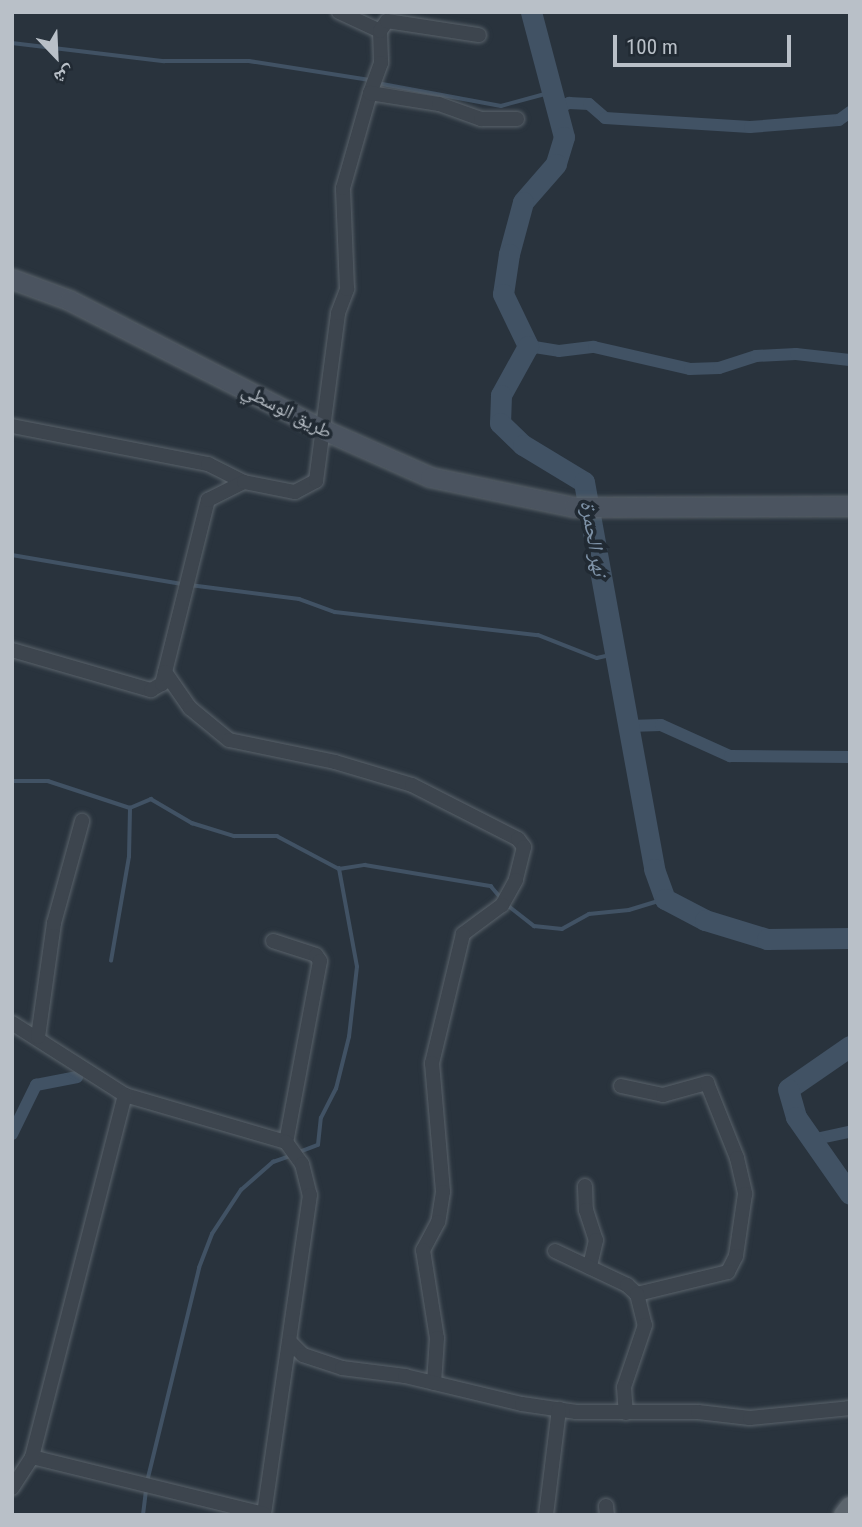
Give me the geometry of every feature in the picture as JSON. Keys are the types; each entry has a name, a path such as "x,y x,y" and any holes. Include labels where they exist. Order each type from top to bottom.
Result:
{"main road":[{"name":"طريق الوسطي","path":"12,279 117,323 324,430 430,477 574,507 850,506"},
{"path":"844,1515 850,1507"}],"street":[{"path":"339,12 380,31"},
{"path":"12,426 208,464 244,482 295,492 311,487 316,481 324,430 338,313 347,289 343,188 381,63 380,31 387,21 479,35"},
{"path":"370,93 439,104 481,119 517,119"},
{"path":"12,650 151,690 162,684 208,500 244,482"},
{"path":"165,671 190,708 229,740 390,777 434,794 518,839 524,851 510,891 502,905 463,934 432,1063 443,1192 439,1222 423,1250 437,1338 434,1383"},
{"path":"38,1037 54,923 82,821"},
{"path":"273,941 316,955 320,961 290,1145"},
{"path":"12,1023 38,1037 125,1095 290,1145 302,1164 310,1195 290,1342 275,1409 264,1514 32,1457"},
{"path":"555,1251 637,1294 728,1272 736,1256 745,1194 737,1158 707,1083 663,1095 621,1086"},
{"path":"12,1488 32,1457 125,1095"},
{"path":"585,1186 586,1210 596,1240 590,1267"},
{"path":"626,1413 624,1387 645,1325 637,1294"},
{"path":"290,1342 303,1355 342,1368 434,1383 559,1409 626,1413 698,1412 750,1418 850,1408"},
{"path":"546,1515 559,1409"}],"waterway":[{"name":"نهر الحمرة","path":"531,12 564,137 556,164 523,202 509,254 503,294 528,346 501,395 500,423 523,445 584,482 654,869 665,899 705,920 767,939 850,938"},
{"path":"12,43 164,61 249,61 370,80"},
{"path":"377,83 501,106 549,93"},
{"path":"555,110 569,103 589,104 605,118 750,127 839,120 850,112"},
{"path":"528,346 559,351 594,347 690,369 719,368 756,356 796,354 850,360"},
{"path":"12,555 182,584"},
{"path":"190,585 299,599 335,612 538,635 597,658 615,654"},
{"path":"629,726 661,725 730,756 850,757"},
{"path":"12,781 48,781 130,808 151,799 192,823 234,836 277,836 339,869 365,865 491,886 501,898"},
{"path":"111,961 129,857 130,808"},
{"path":"297,1153 318,1145 321,1118 336,1089 349,1037 357,967 339,869"},
{"path":"506,904 534,926 562,929 589,914 629,910 665,899"},
{"name":"نهر الحمرة","path":"850,1046 788,1089 796,1117 850,1194"},
{"path":"12,1134 36,1085 77,1077"},
{"path":"811,1140 850,1132"},
{"path":"147,1482 199,1268 212,1234 241,1190 273,1162 290,1156"},
{"path":"143,1515 146,1490"}]}
